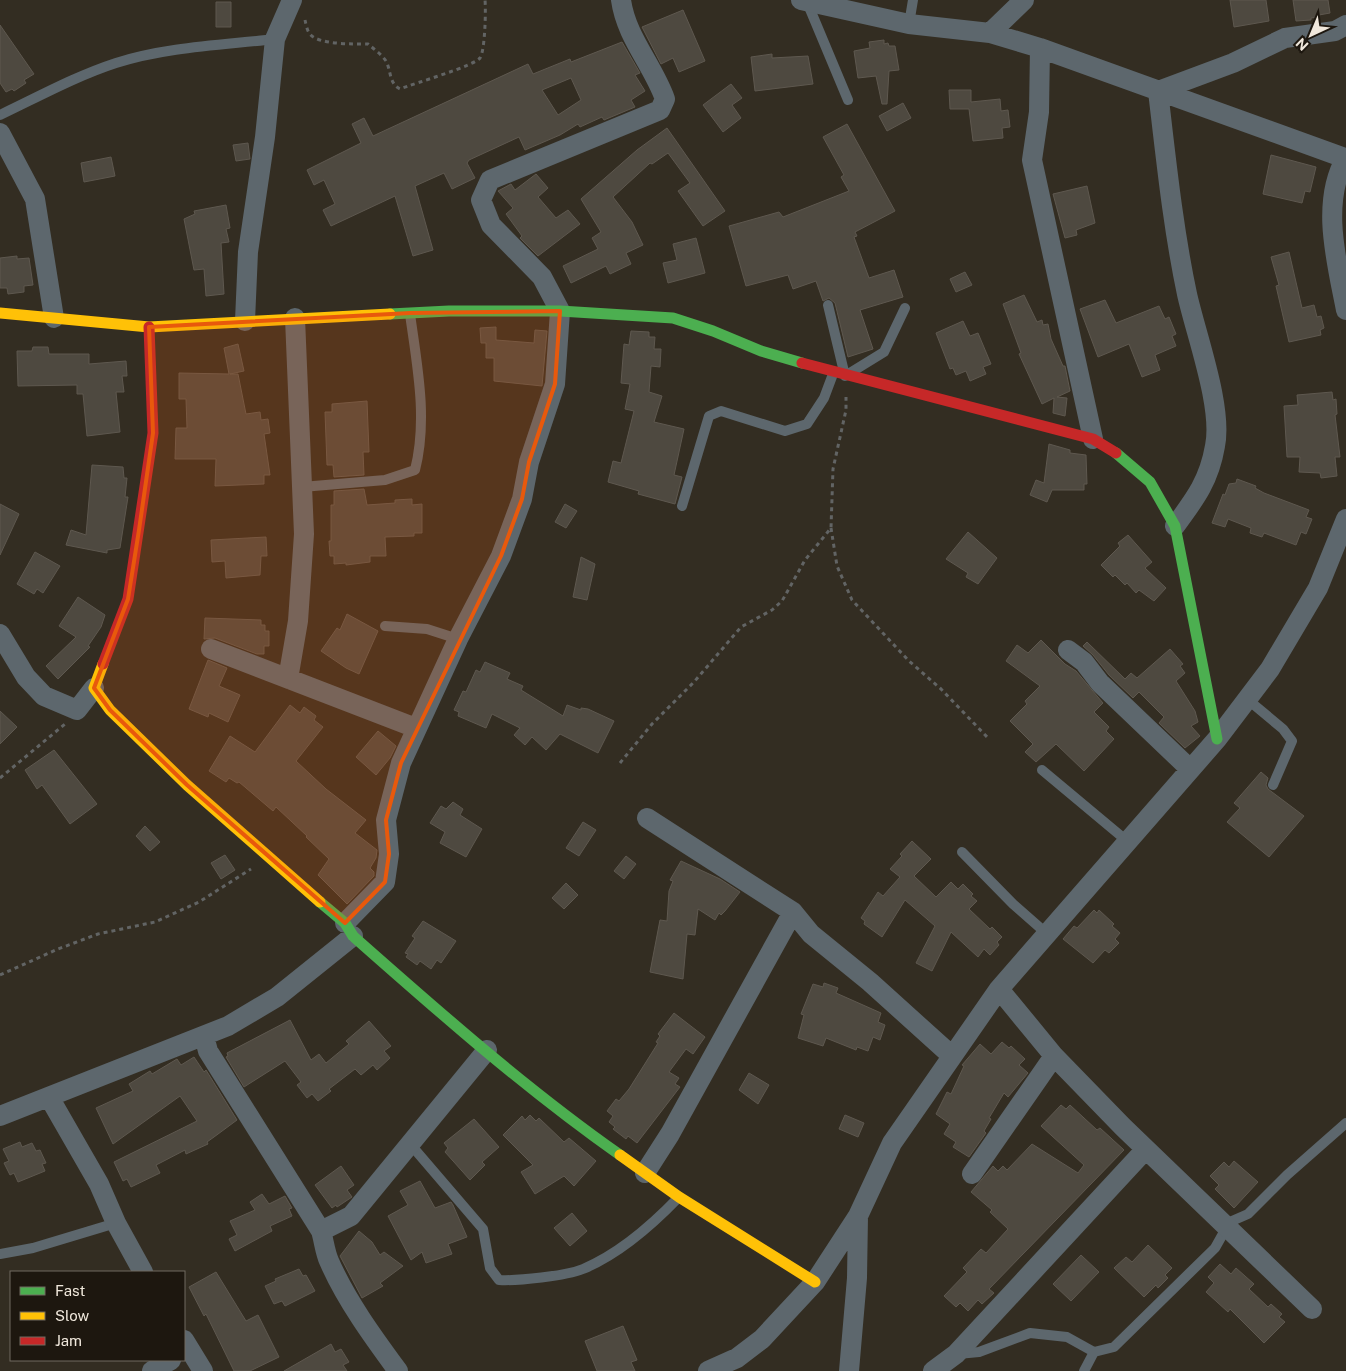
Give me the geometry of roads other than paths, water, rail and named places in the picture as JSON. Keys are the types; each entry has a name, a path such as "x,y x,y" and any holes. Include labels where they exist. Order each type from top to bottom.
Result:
{"street":[{"path":"0,1116 228,1026 278,997 349,930 385,882 389,854 386,820 401,763 458,639 501,556 522,499 529,462 555,384 560,311 542,277 490,225 480,200 490,180 660,110 665,99 660,84 643,59 622,10 621,0"},
{"path":"804,0 909,24 990,33 1040,48 1346,158 1332,198 1335,252 1346,310"},
{"path":"990,33 1024,0"},
{"path":"245,321 248,252 265,137 275,39 297,6"},
{"path":"1158,91 1233,63 1285,38 1335,31 1346,25"},
{"path":"1040,48 1039,112 1032,160 1093,439"},
{"path":"1158,91 1167,172 1187,293 1216,412 1216,445 1203,488 1175,526"},
{"path":"0,133 35,199 54,318"},
{"path":"0,313 149,327 410,312 560,311 673,318 713,331 761,351 833,373 1093,439 1126,460 1150,482 1175,526 1217,739"},
{"path":"288,679 299,611 304,534 295,318"},
{"path":"0,634 26,677 44,696 78,710 94,688 128,599 153,433 149,327"},
{"path":"708,1371 736,1358 762,1339 815,1282 858,1216 892,1143 999,989 1217,739 1270,669 1318,588 1345,524"},
{"path":"211,649 416,728"},
{"path":"1068,650 1084,662 1100,683 1190,769"},
{"path":"94,688 110,710 187,785 423,998 580,1127 678,1197 815,1282"},
{"path":"647,818 793,912 810,934 870,982 952,1056"},
{"path":"645,1173 670,1134 793,912"},
{"path":"999,989 1054,1056 1146,1149 1312,1309"},
{"path":"204,1036 208,1051 321,1231 329,1261 372,1336 398,1371"},
{"path":"321,1231 352,1216 487,1050"},
{"path":"972,1174 1054,1056"},
{"path":"49,1097 99,1184 116,1223 142,1271"},
{"path":"933,1371 956,1354 1146,1149"},
{"path":"858,1216 857,1278 849,1364 866,1371"},
{"path":"186,1347 203,1371"},
{"path":"152,1371 169,1361"}],"lane":[{"path":"804,0 848,100"},
{"path":"909,24 913,0"},
{"path":"0,115 82,76 117,62 171,51 275,39"},
{"path":"828,306 845,376 884,352 905,308"},
{"path":"302,487 385,480 415,470 419,453 421,399 410,312"},
{"path":"682,506 709,416 721,411 785,431 807,424 824,398 833,373"},
{"path":"385,626 427,629 458,639"},
{"path":"1247,699 1283,729 1292,741 1273,785"},
{"path":"1042,770 1127,841"},
{"path":"962,852 1013,904 1046,933"},
{"path":"956,1354 978,1352 1030,1333 1067,1337 1094,1352 1114,1347 1146,1318 1215,1248 1224,1232 1225,1224 1248,1214 1287,1175 1346,1122"},
{"path":"411,1145 483,1229 490,1268 499,1280 516,1281 582,1270 622,1247 656,1221 678,1197"},
{"path":"0,1254 33,1248 116,1223"},
{"path":"1084,1371 1094,1352"}]}
